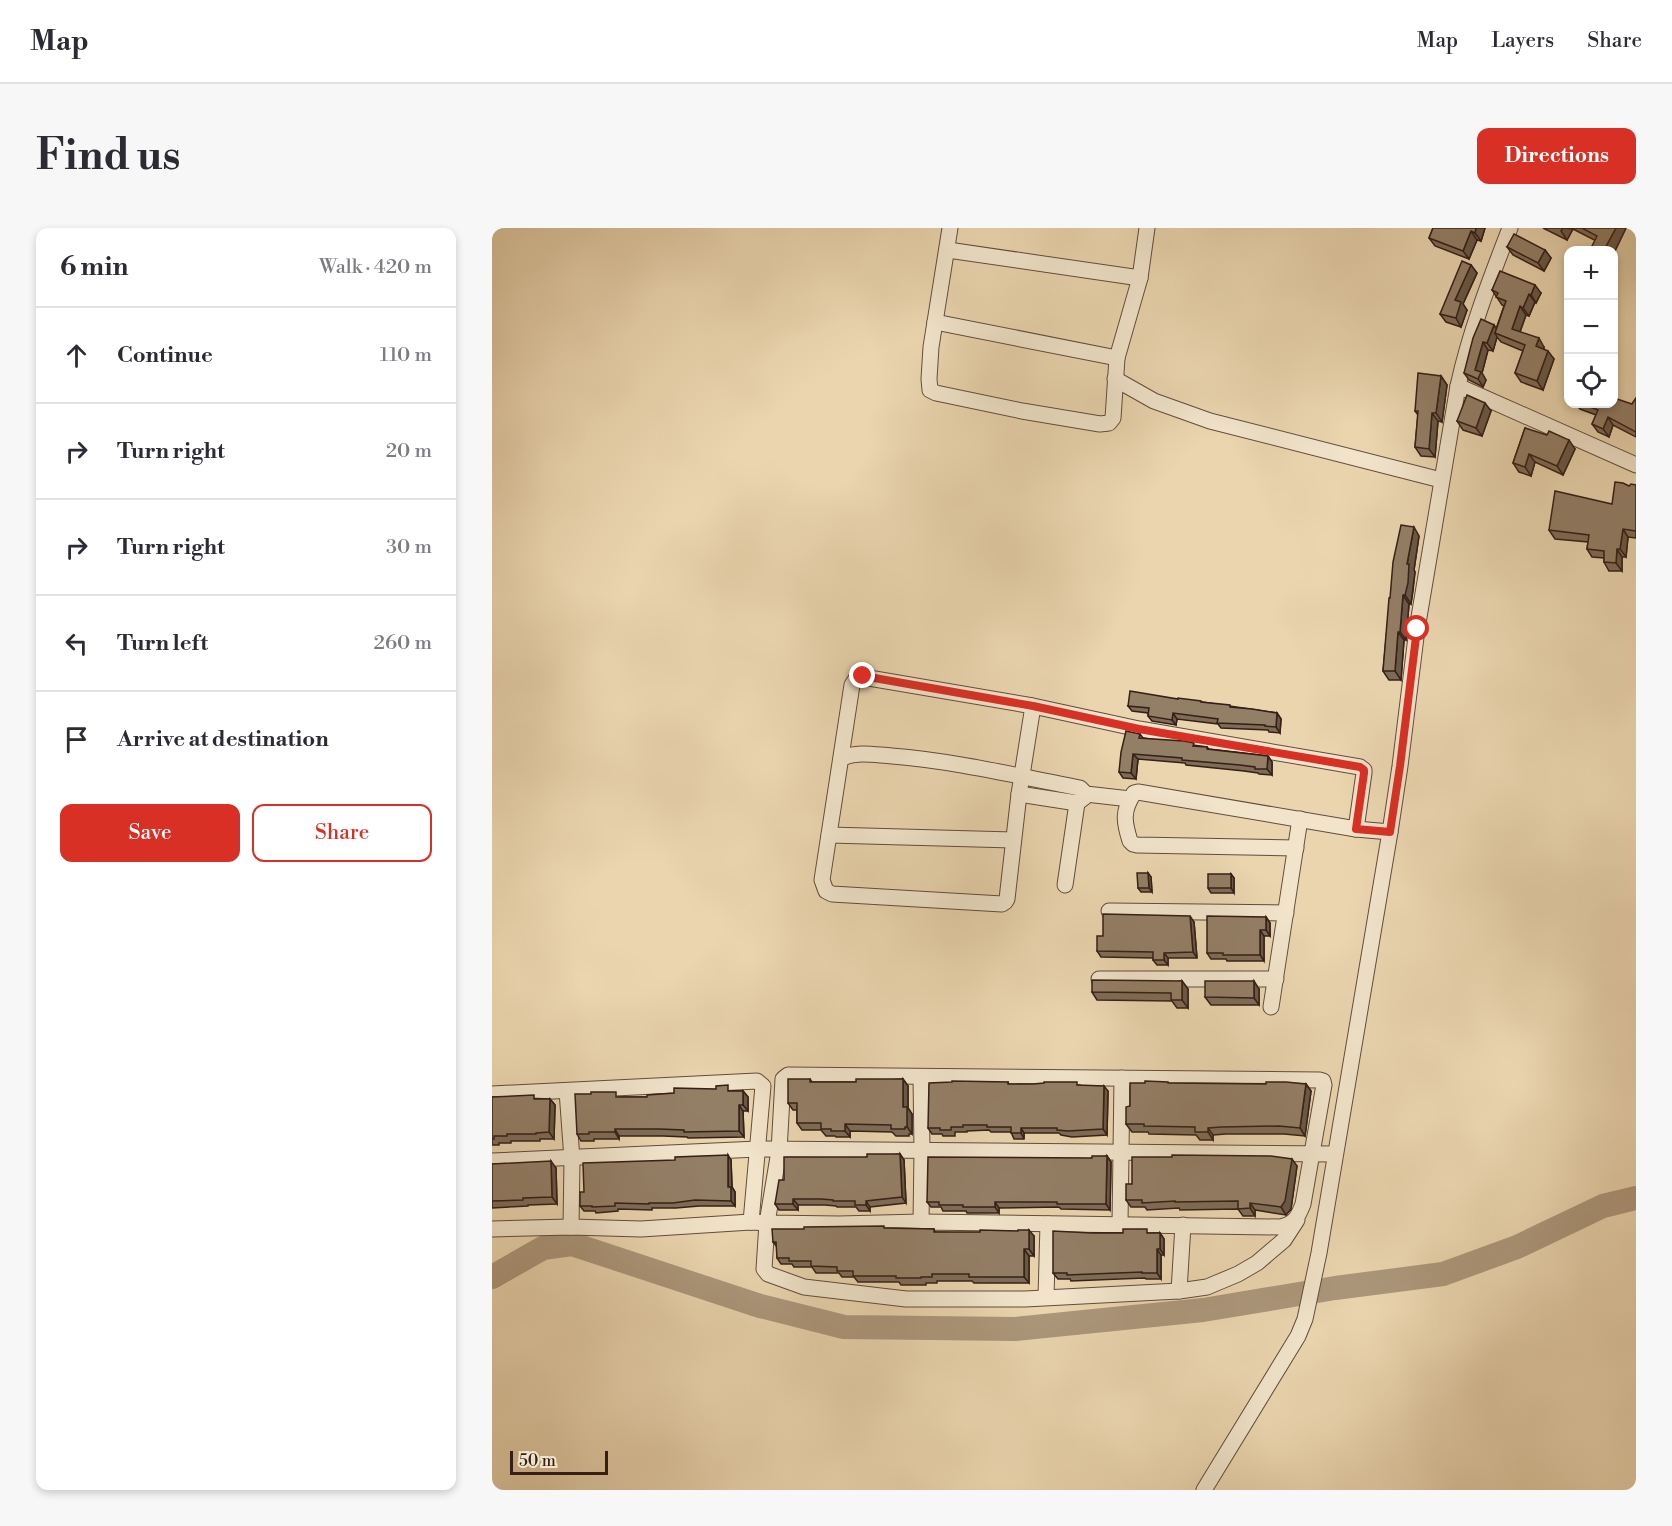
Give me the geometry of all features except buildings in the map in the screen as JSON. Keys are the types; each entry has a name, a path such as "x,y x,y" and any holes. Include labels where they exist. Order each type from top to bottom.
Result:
{"street":[{"path":"950,228 929,361 930,390 1022,411 1100,424 1109,423 1113,418 1117,358 1140,278 1147,228"},
{"path":"1204,1490 1298,1336 1305,1319 1319,1253 1390,832 1417,629 1458,386 1486,290 1510,228"},
{"path":"948,250 1140,278"},
{"path":"935,322 1117,358"},
{"path":"1115,378 1154,401 1210,421 1441,480"},
{"path":"1458,386 1636,465"},
{"path":"1033,706 1005,902 1002,904 832,894 826,891 822,880 852,685 856,679 863,676 1033,706 1139,729 1360,767 1364,773 1356,829"},
{"path":"842,758 855,754 914,758 998,771 1080,788 1082,799 1065,885"},
{"path":"1296,848 1133,844 1130,841 1124,819 1130,799 1134,794 1147,793 1356,829 1390,832"},
{"path":"1019,794 1082,799 1130,799"},
{"path":"1271,1007 1300,819"},
{"path":"829,835 1013,840"},
{"path":"1109,911 1286,913"},
{"path":"1099,979 1276,979"},
{"path":"784,1076 921,1077 1320,1080 1324,1085 1303,1204 1297,1220 1284,1240 1257,1263 1207,1287 1179,1291 1001,1300 906,1299 804,1287 765,1272 767,1223 779,1151 784,1076"},
{"path":"921,1077 921,1222"},
{"path":"1120,1224 1122,1078"},
{"path":"492,1094 757,1081 763,1086 751,1222"},
{"path":"567,1091 572,1159 571,1227"},
{"path":"492,1161 758,1149 779,1151 1121,1151 1335,1154"},
{"path":"492,1229 571,1227 641,1229 751,1222 1280,1227 1288,1226 1297,1220"},
{"path":"1046,1297 1048,1224"},
{"path":"1179,1291 1183,1225"}],"waterway":[{"path":"492,1277 543,1248 572,1244 760,1306 844,1327 1015,1329 1203,1310 1335,1288 1443,1274 1517,1247 1603,1206 1636,1198"}],"route":[{"path":"863,676 1033,706 1139,729 1360,767 1364,773 1356,829 1390,832 1417,629"}]}
